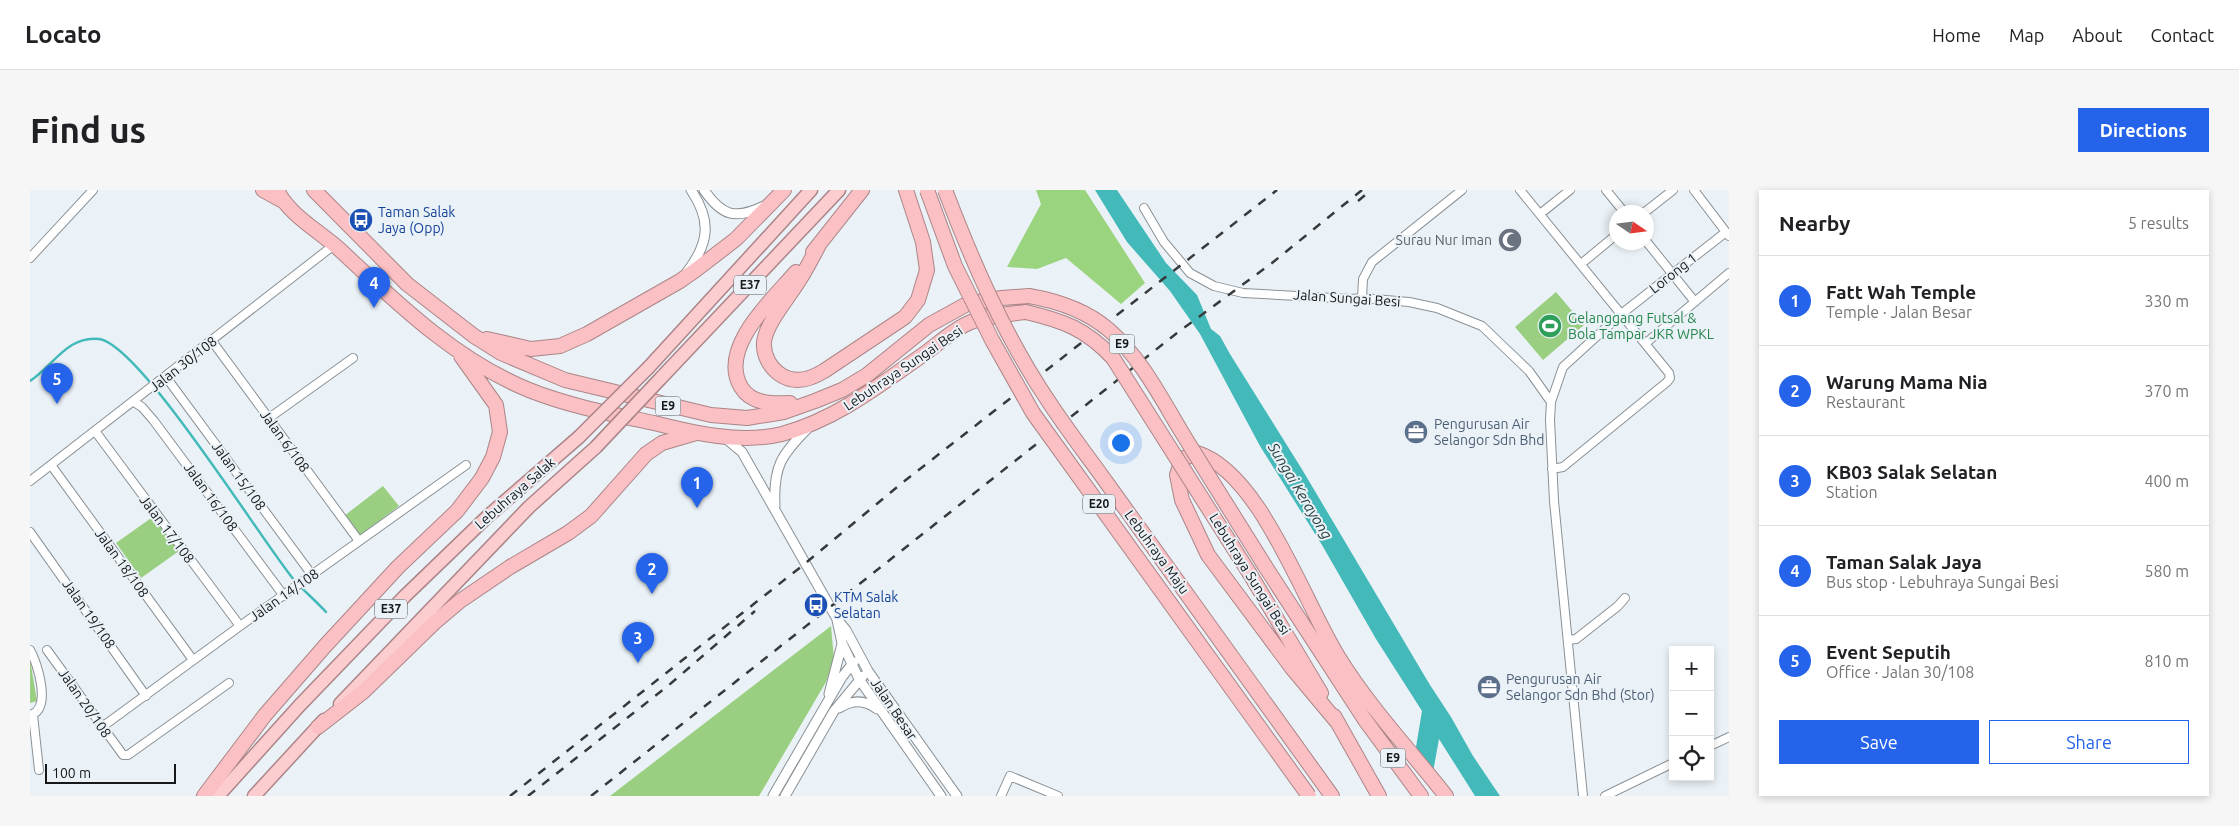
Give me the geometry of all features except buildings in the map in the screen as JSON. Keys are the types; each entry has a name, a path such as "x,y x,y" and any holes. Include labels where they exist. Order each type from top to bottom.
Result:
{"highway":[{"name":"Lebuhraya Sungai Besi","path":"263,190 280,196 396,301 456,350 490,371 528,390 562,402 699,432 750,438 781,434 812,424 848,407 970,323 1026,312 1058,319 1076,327 1099,343 1113,358 1250,574 1379,796"},
{"name":"Lebuhraya Sungai Besi","path":"314,190 407,284 474,336 501,353 565,380 711,415 747,418 784,412 842,390 867,374 929,325 966,304 1030,296 1053,300 1084,313 1108,329 1128,350 1154,387 1265,566 1365,720 1421,796"},
{"path":"474,336 531,349 560,346 587,334 680,280 736,239 784,190"},
{"name":"Lebuhraya Salak","path":"218,796 300,705 404,596 488,516 579,437 649,367 811,190"},
{"name":"Lebuhraya Salak","path":"254,796 529,508 596,447 839,190"},
{"path":"815,401 773,404 757,400 744,392 736,379 734,362 740,342 751,326 862,190"},
{"path":"818,245 801,278 766,331 764,343 768,361 774,370 792,379 812,378 824,371 905,318 918,300 927,270 923,242 906,190"},
{"name":"Lebuhraya Maju","path":"927,190 955,266 992,340 1033,413 1309,796"},
{"name":"Lebuhraya Maju","path":"946,190 978,271 1003,324 1048,401 1332,796"},
{"path":"204,796 265,715 325,646 398,566 456,512 482,478 493,457 500,432 496,405 456,350"},
{"path":"318,727 363,692 434,623 460,601 510,567 568,533 591,516 646,454 662,443 699,432"},
{"path":"1338,723 1292,668 1208,555 1182,500 1177,475 1182,459 1197,453 1215,461 1228,471 1256,505 1279,542 1338,658 1368,702 1446,796"}],"street":[{"path":"30,258 93,190"},
{"path":"680,280 697,258 703,244 706,228 704,212 691,190"},
{"path":"704,190 714,204 726,213 738,215 750,213 770,203"},
{"path":"1362,298 1363,279 1372,262 1462,190"},
{"path":"1520,190 1620,315 1646,343 1670,378 1563,467 1552,469"},
{"path":"1540,214 1570,190"},
{"path":"1606,190 1618,205"},
{"path":"1654,205 1673,190"},
{"path":"1694,190 1727,234"},
{"name":"Jalan Sungai Besi","path":"1144,208 1164,242 1190,273 1214,286 1243,293 1362,298 1409,302 1437,308 1482,326 1529,371 1551,402"},
{"name":"Lorong 1","path":"1620,315 1727,234"},
{"path":"1581,264 1609,242"},
{"name":"Jalan 30/108","path":"30,481 142,396 334,245"},
{"path":"1653,250 1695,302"},
{"path":"1646,343 1729,273"},
{"path":"1583,796 1552,469 1551,402 1563,367 1620,315"},
{"name":"Jalan 6/108","path":"212,341 359,541"},
{"path":"269,418 353,358"},
{"name":"Jalan 15/108","path":"164,378 312,575"},
{"name":"Jalan 16/108","path":"134,402 142,407 154,420 284,596"},
{"name":"Jalan Besar","path":"775,509 774,487 778,463 795,441 812,424"},
{"name":"Jalan 17/108","path":"95,431 240,626"},
{"name":"Jalan Besar","path":"724,436 742,452 836,619 846,630 868,671 957,796"},
{"name":"Jalan 14/108","path":"102,727 466,464"},
{"name":"Jalan 18/108","path":"51,465 193,660"},
{"name":"Jalan 19/108","path":"30,532 146,696"},
{"path":"1568,640 1576,639 1618,606 1625,598"},
{"name":"Jalan Besar","path":"836,619 842,643 859,679 941,796"},
{"path":"829,709 842,643"},
{"path":"30,650 35,659 43,696 41,707 32,715 39,770"},
{"name":"Jalan 20/108","path":"48,650 123,755 128,755 229,682"},
{"path":"786,796 851,665 860,657"},
{"path":"773,796 829,709 868,671"},
{"path":"829,709 856,701 873,706 883,714"},
{"path":"1714,744 1729,738"},
{"path":"1604,796 1669,765"},
{"path":"1001,796 1010,776 1058,796"}],"green space":[{"path":"1036,190 1085,190 1145,283 1121,304 1066,258 1037,269 1007,267 1041,204"},
{"name":"Gelanggang Futsal & Bola Tampar JKR WPKL","path":"1556,292 1584,325 1543,360 1515,327"},
{"path":"383,486 399,506 359,536 344,516"},
{"path":"154,516 179,551 141,578 116,543"},
{"path":"831,626 834,659 826,682 759,796 610,796"},
{"path":"30,659 37,701 30,703"}],"water":[{"name":"Sungai Kerayong","path":"1095,190 1117,190 1166,263 1197,295 1211,329 1220,336 1473,756 1500,796 1475,796 1439,739 1433,772 1415,753 1422,711 1376,639 1322,545 1260,446 1200,334 1170,291 1127,242"}],"waterway":[{"path":"30,381 61,353 78,342 88,339 99,339 118,349 142,373 200,446 294,580 326,612"}],"railway":[{"path":"510,796 802,566 902,483 1277,190"},
{"path":"591,796 1177,333 1272,263 1362,190"},
{"path":"1358,201 1371,190"},
{"path":"528,796 669,685 755,611"}],"place":[{"name":"Taman Salak Jaya (Opp)","path":"361,220"},
{"name":"Surau Nur Iman","path":"1510,240"},
{"name":"Taman Salak Jaya","path":"374,308"},
{"name":"Gelanggang Futsal & Bola Tampar JKR WPKL","path":"1550,326"},
{"name":"Event Seputih","path":"57,404"},
{"name":"Pengurusan Air Selangor Sdn Bhd","path":"1416,432"},
{"name":"Fatt Wah Temple","path":"697,508"},
{"name":"Warung Mama Nia","path":"652,594"},
{"name":"KTM Salak Selatan","path":"816,605"},
{"name":"KB03 Salak Selatan","path":"638,663"},
{"name":"Pengurusan Air Selangor Sdn Bhd (Stor)","path":"1489,687"}]}
